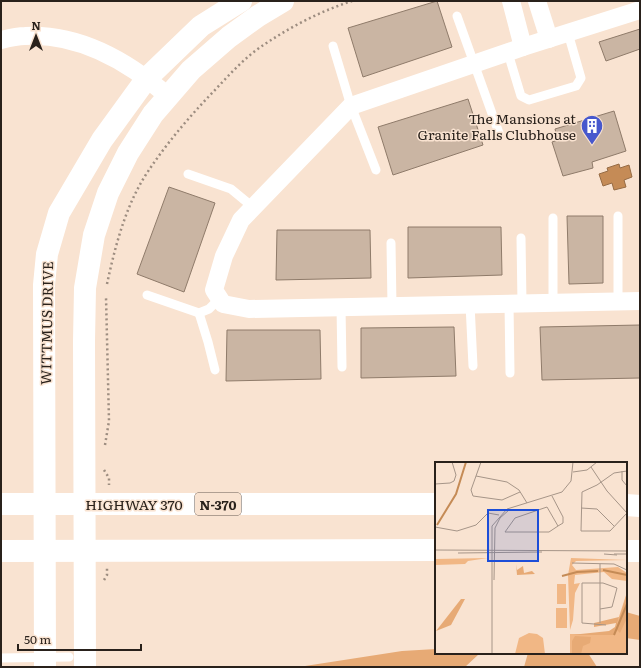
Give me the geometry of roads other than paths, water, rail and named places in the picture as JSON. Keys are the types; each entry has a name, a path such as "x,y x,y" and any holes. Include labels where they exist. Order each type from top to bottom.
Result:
{"main road":[{"name":"WITTMUS DRIVE","path":"45,662 44,285 47,254 59,213 102,140 147,78 201,26 241,1"},
{"path":"77,662 84,550 85,288 94,235 108,193 128,153 153,114 191,70 229,37 258,16 283,1"},
{"name":"HIGHWAY 370","path":"1,504 435,504"},
{"path":"627,506 640,506"},
{"path":"1,551 435,550"},
{"path":"627,550 640,551"}],"street":[{"path":"510,1 516,50"},
{"path":"537,1 549,39"},
{"path":"640,10 351,106 241,220 224,256 214,290 223,304 249,309 640,301"},
{"path":"1,40 25,36 50,37 76,42 102,51 147,78 169,97"}],"lane":[{"path":"457,16 499,133"},
{"path":"516,50 521,96 529,100 576,86 581,78 568,33"},
{"path":"333,46 351,106 376,170"},
{"path":"188,174 231,189 254,208"},
{"path":"618,216 618,301"},
{"path":"553,218 553,302"},
{"path":"510,373 521,238"},
{"path":"391,243 392,306"},
{"path":"147,295 199,313 209,309 220,298"},
{"path":"470,304 473,366"},
{"path":"341,307 342,367"},
{"path":"199,313 215,370"},
{"path":"1,658 45,662 77,662"}],"place":[{"name":"The Mansions at Granite Falls Clubhouse","path":"592,146"}]}
